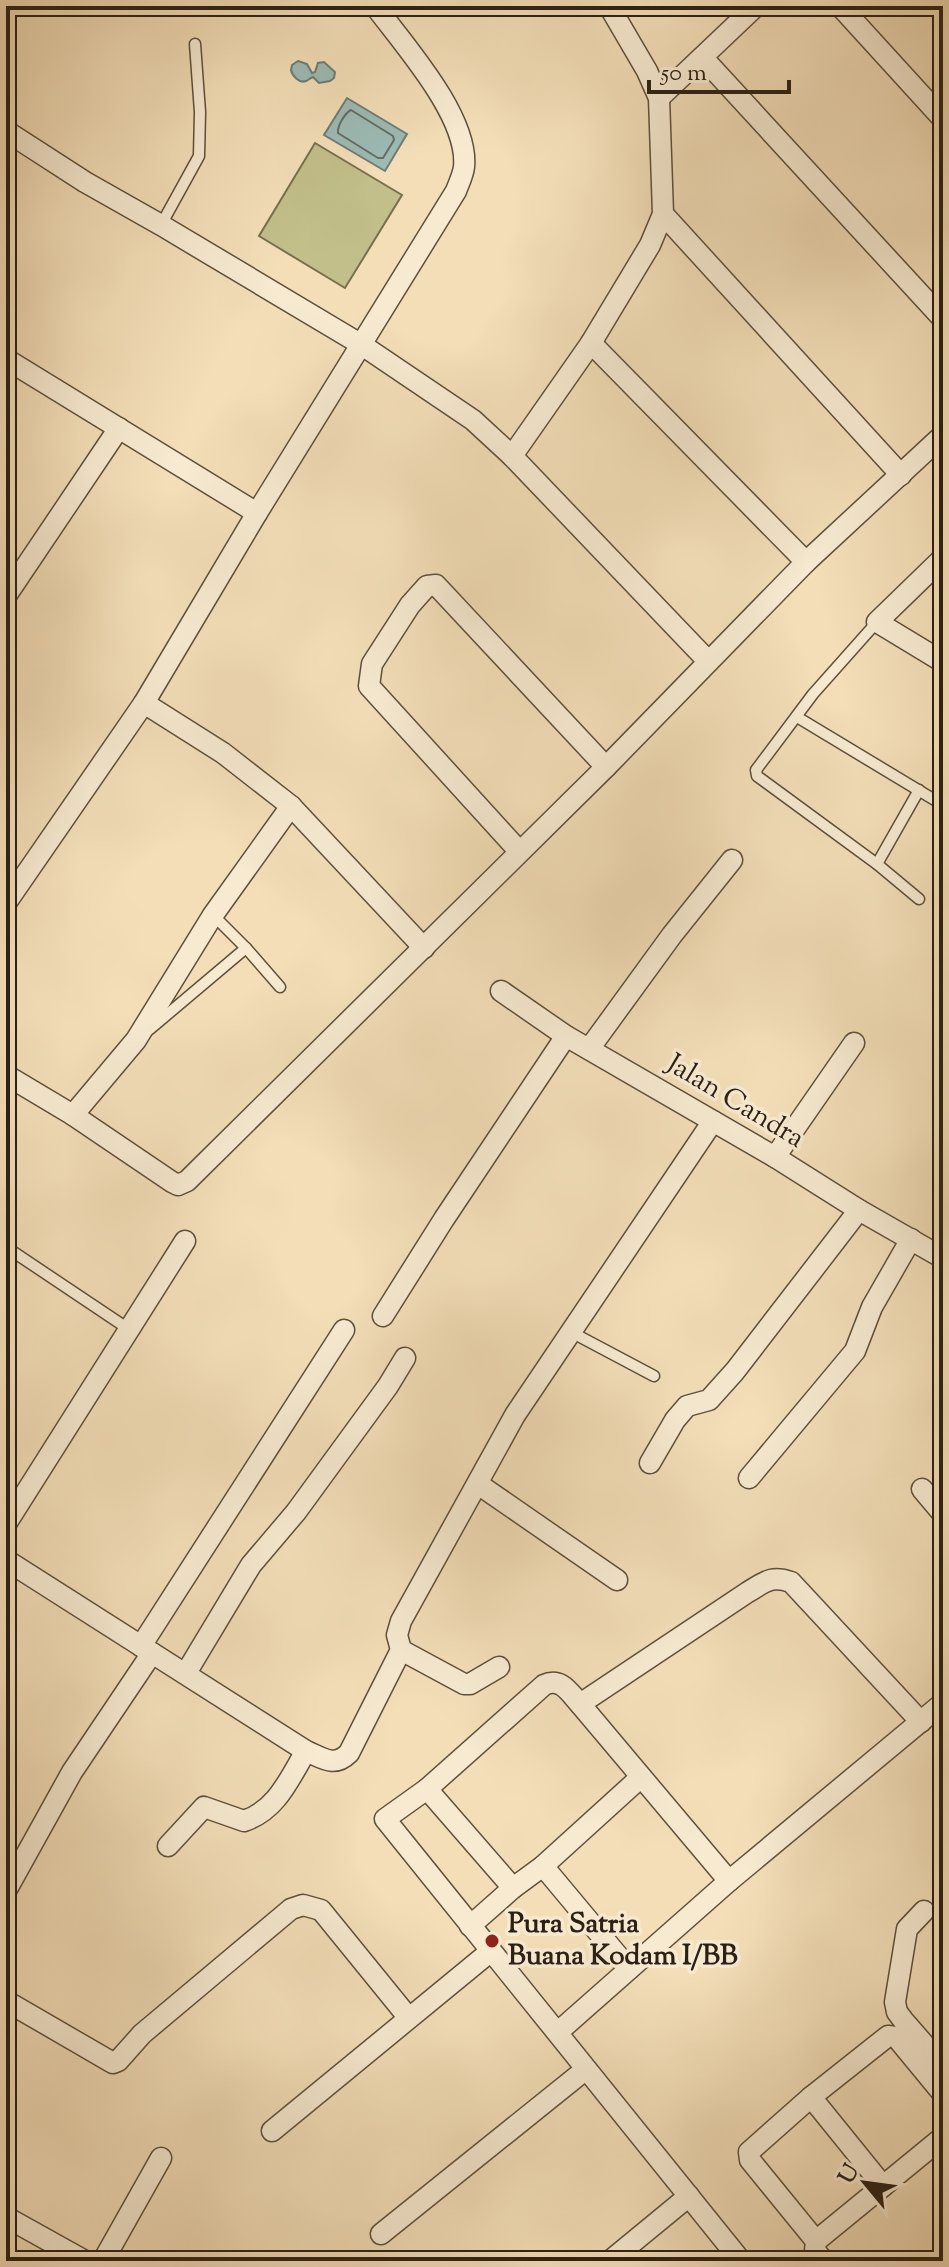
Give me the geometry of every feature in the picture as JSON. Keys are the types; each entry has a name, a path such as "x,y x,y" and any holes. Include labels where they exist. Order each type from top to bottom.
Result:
{"street":[{"path":"6,903 144,703 456,191 464,165 459,134 444,100 375,6"},
{"path":"512,456 591,343 650,245 663,214 659,98 609,6"},
{"path":"659,98 756,6"},
{"path":"840,6 943,119"},
{"path":"703,58 943,319"},
{"path":"6,131 85,182 362,345 473,420 512,456 708,661"},
{"path":"663,214 901,475"},
{"path":"591,343 806,562"},
{"path":"6,359 257,513"},
{"path":"6,596 119,428"},
{"path":"6,1075 73,1115 172,1182 178,1185 187,1181 606,767 806,562 943,435"},
{"path":"943,558 877,622 943,662"},
{"path":"519,851 369,686 372,664 410,605 427,586 436,585 606,767"},
{"path":"144,703 223,753 291,806 424,948"},
{"path":"73,1115 136,1040 213,915 291,806"},
{"path":"589,1049 672,935 732,860"},
{"name":"Jalan Candra","path":"501,991 566,1036 775,1157 859,1210 911,1239 941,1251"},
{"path":"383,1316 566,1036"},
{"path":"775,1157 854,1043"},
{"path":"6,1560 306,1751 333,1762 341,1761 349,1753 401,1650 398,1628 515,1415 713,1121"},
{"path":"650,1463 675,1420 687,1406 709,1400 735,1371 859,1210"},
{"path":"749,1478 855,1351 872,1307 911,1239"},
{"path":"6,1524 185,1241"},
{"path":"6,1891 72,1772 344,1330"},
{"path":"186,1673 251,1565 296,1512 405,1358"},
{"path":"478,1484 617,1580"},
{"path":"922,1489 943,1514"},
{"path":"580,1704 748,1592 771,1579 781,1579 791,1582 921,1722"},
{"path":"401,1650 464,1684 470,1684 499,1667"},
{"path":"729,1881 580,1704 562,1684 555,1682 544,1685 427,1789 385,1819 741,2261"},
{"path":"558,2032 729,1881 943,1703"},
{"path":"168,1846 204,1807 244,1821 264,1811 275,1802 306,1751"},
{"path":"470,1926 543,1866 641,1777"},
{"path":"427,1789 513,1888"},
{"path":"543,1866 629,1969"},
{"path":"6,2001 113,2063 142,2034 291,1909 303,1905 321,1910 408,2017"},
{"path":"924,1911 907,1929 895,2002 903,2020 943,2066"},
{"path":"272,2131 491,1951"},
{"path":"824,2261 815,2251 816,2241 748,2156 749,2152 884,2038 896,2037 943,2094"},
{"path":"381,2234 585,2070"},
{"path":"811,2097 883,2186"},
{"path":"816,2241 943,2137"},
{"path":"103,2261 161,2158"},
{"path":"610,2261 689,2196"},
{"path":"6,2217 85,2261"}],"lane":[{"path":"161,225 199,156 200,112 195,44"},
{"path":"877,622 813,694 756,770 757,776 877,864 919,899"},
{"path":"797,717 943,805"},
{"path":"877,864 919,790"},
{"path":"213,915 280,987"},
{"path":"136,1040 246,948"},
{"path":"6,1247 130,1330"},
{"path":"571,1332 654,1376"}],"shaded area":[{"path":"315,143 402,195 345,288 259,236"}],"water":[{"path":"298,61 307,64 312,73 318,63 324,62 335,72 334,78 319,83 313,77 303,82 298,80 291,70"},
{"path":"347,98 407,134 385,171 324,135"}],"place":[{"name":"Pura Satria Buana Kodam I/BB","path":"492,1941"}]}
